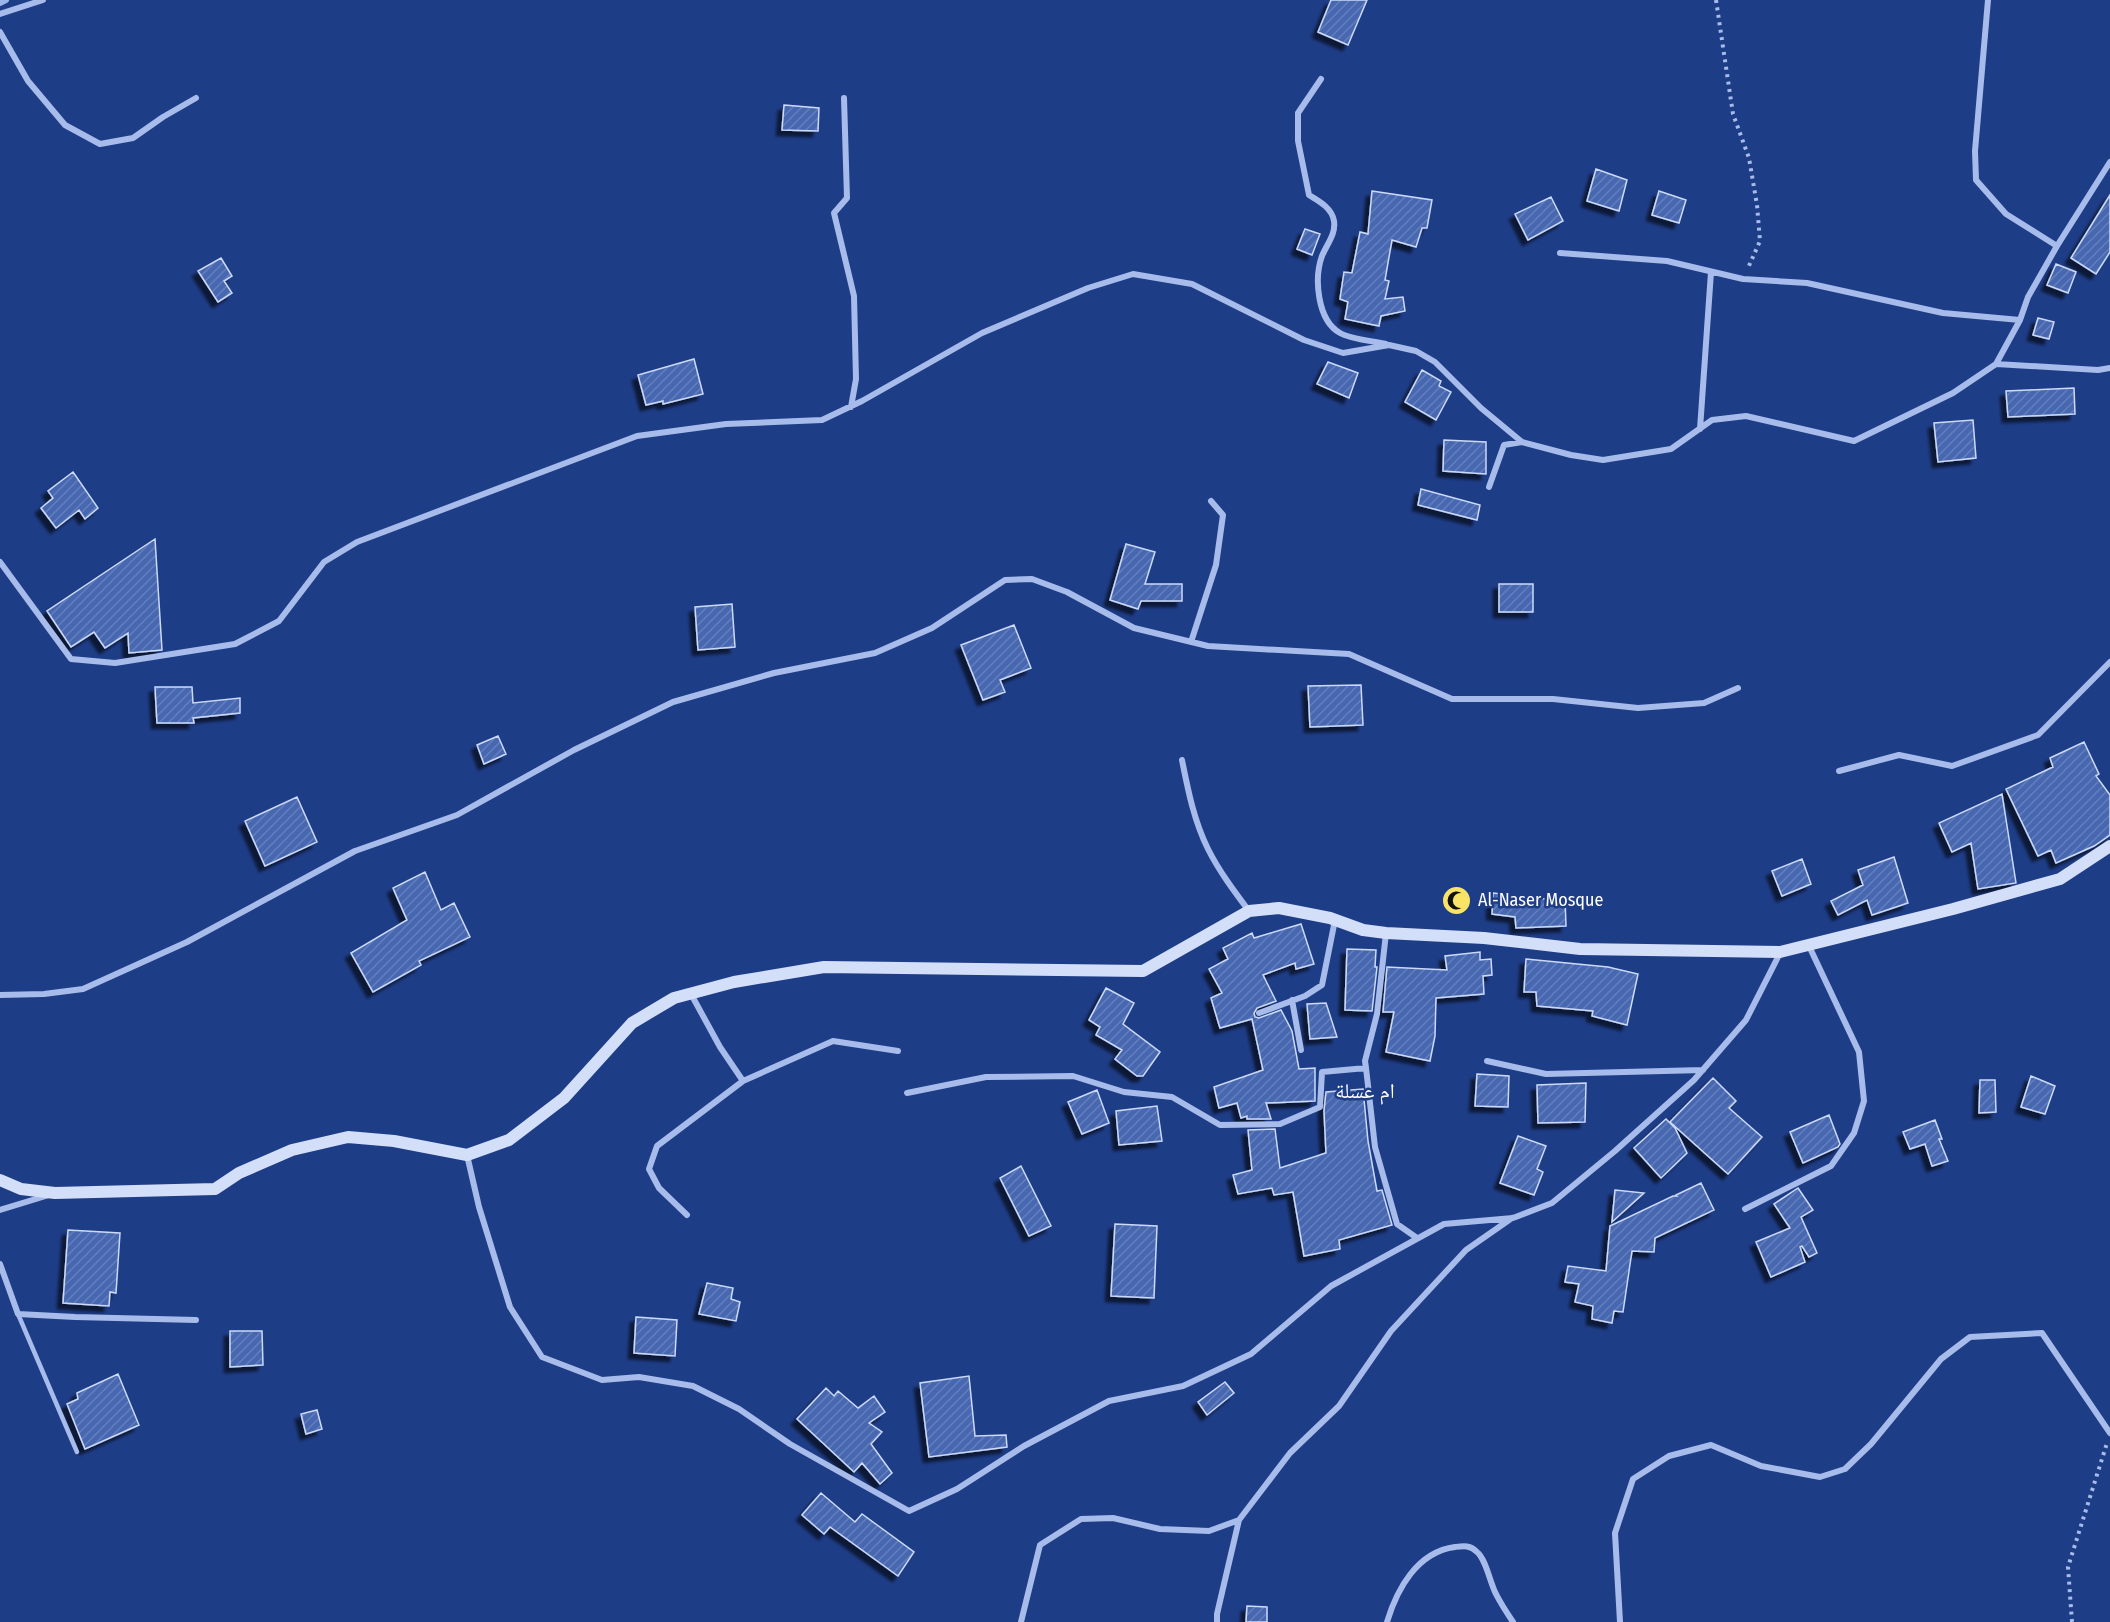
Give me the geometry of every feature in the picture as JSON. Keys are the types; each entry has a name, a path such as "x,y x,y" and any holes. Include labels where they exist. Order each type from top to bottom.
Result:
{"street":[{"path":"0,14 43,0"},
{"path":"1988,0 1975,151 1976,180 2006,214 2057,246"},
{"path":"0,32 28,81 65,125 100,144 133,138 196,98"},
{"path":"1321,79 1298,113 1298,141 1309,195 1327,206 1334,220 1334,233 1322,257 1318,276 1320,298 1326,320 1340,333 1416,351 1436,362 1481,408 1522,442 1571,455 1602,460 1671,449 1712,420 1746,416 1854,441 1953,393 1996,364 2020,320 2028,297 2110,162"},
{"path":"844,98 847,198 834,213 854,296 856,379 850,407"},
{"path":"1560,253 1666,261 1743,279 1807,283 1943,313 2020,320"},
{"path":"1700,429 1711,272"},
{"path":"0,562 71,659 115,663 235,644 279,621 324,562 357,542 637,436 726,424 822,420 850,407 982,333 1088,288 1133,274 1192,284 1304,340 1343,352 1389,345"},
{"path":"1996,364 2098,370 2110,368"},
{"path":"1489,487 1504,446 1522,442"},
{"path":"1191,642 1216,565 1221,535 1223,515 1211,501"},
{"path":"0,995 44,994 83,989 187,942 355,851 457,815 574,750 673,702 774,673 875,653 932,628 1005,580 1032,579 1067,592 1134,628 1208,646 1349,654 1452,699 1553,699 1638,708 1704,703 1738,688"},
{"path":"1839,771 1899,755 1952,766 2038,735 2110,662"},
{"path":"1182,760 1191,803 1207,848 1224,878 1249,911"},
{"path":"0,1180 21,1189 55,1193 216,1189 239,1173 292,1150 348,1137 394,1141 467,1155 509,1140 564,1098 632,1023 674,998 734,982 824,967 1143,971 1249,911 1279,908 1335,920 1363,930 1386,933 1484,938 1580,949 1780,952 1953,909 2060,879 2110,846"},
{"path":"1259,1013 1305,996 1322,985 1335,920"},
{"path":"1386,933 1377,1014 1365,1068 1375,1147 1397,1224 1417,1238"},
{"path":"1745,1209 1831,1166 1854,1133 1864,1101 1859,1052 1809,946"},
{"path":"1217,1622 1239,1520 1290,1453 1339,1406 1391,1331 1466,1250 1513,1218 1552,1203 1616,1151 1694,1080 1746,1020 1780,952"},
{"path":"691,994 720,1047 743,1081"},
{"path":"1292,1000 1301,1050"},
{"path":"687,1215 658,1188 650,1169 657,1146 743,1081 833,1041 898,1050"},
{"path":"1487,1061 1546,1074 1703,1070"},
{"path":"907,1093 986,1077 1073,1076 1124,1092 1172,1096 1220,1125 1280,1124 1320,1107 1322,1072 1365,1068"},
{"path":"467,1155 478,1207 510,1307 542,1357 602,1380 639,1377 693,1386 738,1409 790,1444 909,1511 957,1489 1023,1446 1109,1401 1183,1386 1251,1354 1331,1286 1444,1224 1513,1218"},
{"path":"0,1210 55,1193"},
{"path":"0,1264 18,1314 196,1320"},
{"path":"1620,1622 1615,1533 1633,1479 1669,1456 1711,1445 1761,1466 1820,1478 1845,1469 1871,1444 1941,1359 1970,1337 2042,1333 2110,1434"},
{"path":"1021,1622 1040,1545 1081,1520 1113,1518 1160,1529 1209,1531 1239,1520"},
{"path":"1387,1622 1393,1601 1408,1576 1426,1558 1447,1548 1468,1546 1479,1553 1496,1594 1513,1622"}],"lane":[{"path":"18,1314 77,1452"}],"path":[{"path":"1716,0 1733,114 1749,158 1757,205 1760,241 1743,279"},
{"path":"2072,1622 2068,1567 2110,1434"}],"building":[{"path":"1331,0 1367,0 1348,45 1318,32"},
{"path":"784,105 819,108 818,131 782,130"},
{"path":"1596,169 1627,180 1619,211 1587,201"},
{"path":"1372,191 1432,200 1427,228 1422,228 1416,247 1392,240 1385,280 1389,281 1385,299 1403,297 1405,311 1381,316 1379,326 1345,319 1348,302 1340,299 1344,272 1352,273 1360,232 1368,234"},
{"path":"1659,191 1686,200 1679,223 1652,215"},
{"path":"2110,195 2110,252 2096,274 2071,258"},
{"path":"1551,197 1563,221 1528,240 1515,214"},
{"path":"1305,229 1320,234 1312,255 1297,249"},
{"path":"221,258 232,276 224,281 232,293 218,302 198,271"},
{"path":"2056,264 2076,272 2068,293 2047,285"},
{"path":"2038,318 2054,322 2049,339 2033,335"},
{"path":"694,359 703,394 663,404 663,401 646,405 638,375"},
{"path":"1328,362 1358,373 1349,398 1317,384"},
{"path":"1422,370 1441,381 1439,386 1451,392 1436,420 1405,402"},
{"path":"2074,388 2075,414 2008,417 2006,391"},
{"path":"1973,420 1976,458 1938,462 1934,423"},
{"path":"1444,440 1486,442 1486,474 1443,471"},
{"path":"73,472 98,508 85,519 79,510 56,528 41,508 53,498 48,491"},
{"path":"1421,489 1480,505 1477,520 1418,505"},
{"path":"155,539 162,650 129,653 128,633 105,648 94,632 71,647 47,611"},
{"path":"1126,544 1155,552 1145,584 1182,584 1182,601 1141,601 1138,609 1110,600"},
{"path":"1499,584 1533,584 1533,612 1499,612"},
{"path":"732,604 735,647 698,650 695,607"},
{"path":"1014,625 1031,668 1000,680 1005,692 983,700 961,645"},
{"path":"1361,685 1363,725 1310,727 1308,686"},
{"path":"155,687 192,687 193,703 240,698 240,713 193,718 194,723 157,723"},
{"path":"498,736 506,754 484,764 477,745"},
{"path":"2084,742 2099,774 2096,776 2110,795 2110,835 2094,846 2056,863 2051,850 2038,856 2006,789 2053,767 2050,758"},
{"path":"2002,794 2016,883 1978,889 1971,843 1952,852 1939,823"},
{"path":"297,797 317,842 265,866 245,821"},
{"path":"1894,857 1908,903 1872,915 1867,900 1838,915 1831,901 1863,885 1858,870"},
{"path":"1802,859 1811,884 1782,896 1772,871"},
{"path":"425,872 441,910 454,903 470,937 419,961 421,965 373,992 351,953 407,920 393,888"},
{"path":"1493,893 1510,895 1510,900 1565,898 1566,926 1516,928 1515,917 1492,914"},
{"path":"1301,924 1314,964 1296,969 1295,963 1263,975 1276,1001 1257,1008 1254,1013 1255,1017 1259,1018 1281,1010 1292,1031 1299,1069 1315,1068 1315,1101 1266,1103 1271,1119 1247,1119 1247,1116 1241,1118 1237,1103 1219,1108 1214,1087 1263,1070 1252,1019 1220,1028 1211,998 1222,993 1209,969 1228,959 1223,948 1252,933 1254,938"},
{"path":"1347,949 1376,950 1375,967 1377,967 1372,1011 1345,1010"},
{"path":"1480,952 1480,960 1491,959 1492,975 1483,976 1484,994 1436,998 1435,1036 1430,1061 1386,1052 1394,1012 1383,1012 1387,967 1447,970 1445,956"},
{"path":"1526,959 1608,967 1638,974 1627,1025 1592,1016 1593,1011 1537,1006 1536,992 1524,992"},
{"path":"1106,988 1134,1003 1123,1024 1160,1052 1143,1076 1137,1076 1115,1059 1122,1050 1096,1035 1100,1027 1089,1020"},
{"path":"1326,1003 1337,1037 1310,1039 1307,1004"},
{"path":"1477,1074 1509,1076 1508,1107 1475,1106"},
{"path":"2031,1076 2055,1086 2045,1114 2021,1107"},
{"path":"1713,1078 1736,1101 1729,1108 1762,1137 1728,1174 1670,1122"},
{"path":"1980,1080 1995,1080 1996,1112 1979,1113"},
{"path":"1586,1083 1585,1122 1538,1123 1537,1085"},
{"path":"1363,1089 1368,1141 1377,1191 1382,1190 1392,1225 1339,1240 1340,1249 1304,1256 1293,1192 1274,1195 1272,1188 1238,1194 1233,1175 1252,1170 1248,1130 1275,1129 1280,1168 1326,1153 1324,1111 1326,1092"},
{"path":"1097,1090 1109,1123 1082,1134 1068,1102"},
{"path":"1157,1106 1162,1141 1119,1145 1116,1111"},
{"path":"1829,1115 1840,1144 1803,1163 1790,1132"},
{"path":"1666,1119 1675,1128 1687,1153 1661,1178 1634,1148"},
{"path":"1935,1120 1942,1139 1939,1139 1948,1161 1932,1166 1925,1144 1910,1149 1903,1132"},
{"path":"1518,1136 1546,1146 1537,1169 1543,1172 1534,1195 1500,1183"},
{"path":"1021,1166 1051,1226 1029,1236 1000,1178"},
{"path":"1701,1183 1714,1210 1655,1238 1654,1252 1632,1251 1623,1312 1614,1311 1612,1323 1592,1319 1593,1306 1575,1302 1579,1284 1565,1282 1568,1266 1606,1271 1610,1226"},
{"path":"1798,1188 1813,1210 1801,1217 1817,1253 1809,1257 1802,1246 1800,1247 1805,1262 1771,1277 1756,1242 1790,1228 1774,1204"},
{"path":"1615,1190 1644,1193 1612,1222"},
{"path":"1115,1224 1157,1226 1154,1298 1111,1296"},
{"path":"68,1230 120,1233 116,1293 110,1292 109,1306 63,1303"},
{"path":"707,1283 733,1288 731,1299 740,1302 736,1321 699,1314"},
{"path":"636,1317 677,1320 675,1356 634,1353"},
{"path":"230,1331 262,1331 263,1365 230,1367"},
{"path":"118,1374 139,1425 85,1449 67,1404 78,1399 77,1393"},
{"path":"969,1376 975,1436 1006,1435 1007,1447 929,1457 920,1383"},
{"path":"1225,1382 1234,1393 1207,1415 1198,1402"},
{"path":"826,1388 834,1396 838,1391 858,1408 874,1396 885,1412 869,1423 882,1432 871,1444 892,1473 880,1484 862,1463 854,1472 797,1419"},
{"path":"317,1410 322,1429 306,1434 301,1414"},
{"path":"821,1493 855,1522 862,1514 914,1552 898,1576 830,1527 824,1534 802,1515"},
{"path":"1247,1606 1267,1607 1267,1622 1246,1622"}],"waterway":[{"path":"0,3 6,0"}],"place":[{"name":"Al-Naser Mosque","path":"1457,900"}],"district":[{"name":"ام عسلة","path":"1365,1091"}]}
